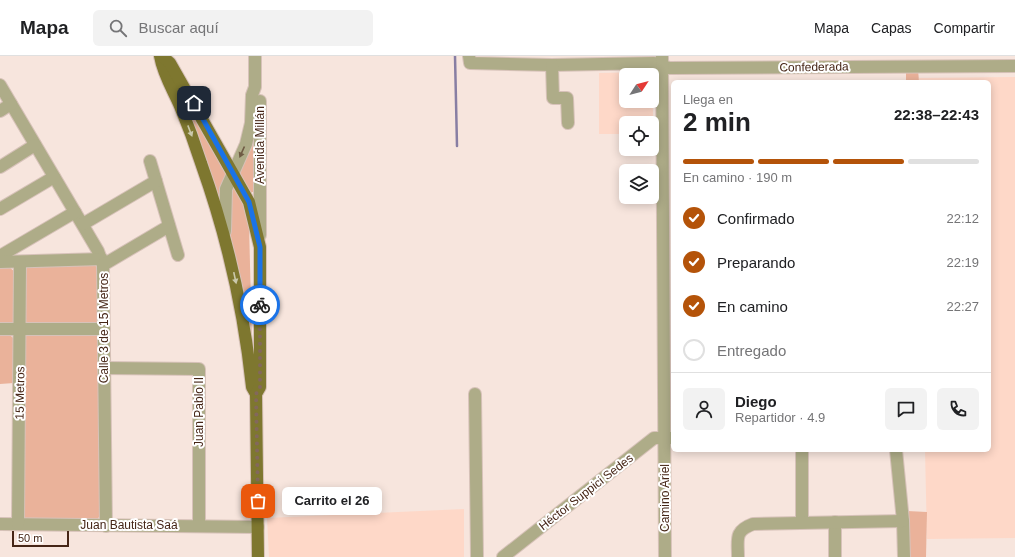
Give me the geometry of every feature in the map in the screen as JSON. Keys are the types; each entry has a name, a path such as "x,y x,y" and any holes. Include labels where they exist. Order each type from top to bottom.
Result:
{"main road":[{"path":"161,56 170,63 233,171 249,202 260,247"},
{"path":"161,56 162,66 181,107 202,164 225,240"},
{"name":"Avenida Millán","path":"225,240 244,324 252,387 256,394 258,557"},
{"name":"Avenida Millán","path":"256,394 260,387 260,247"}],"street":[{"name":"Avenida Millán","path":"255,56 256,87 260,95 260,247"},
{"name":"Confederada","path":"470,60 552,65 654,63 662,61 669,68 784,62 897,61 931,61 1015,66"},
{"name":"Camino Ariel","path":"662,61 669,438 665,557"},
{"path":"552,65 553,98 567,98 568,123"},
{"name":"Calle 3 de 15 Metros","path":"0,85 103,262 106,526"},
{"name":"Avenida Millán","path":"225,240 224,206 226,189 246,144 251,123 252,95 256,87"},
{"path":"0,111 11,104"},
{"path":"0,167 35,145"},
{"path":"150,162 178,255"},
{"path":"0,209 54,177"},
{"path":"82,224 156,181"},
{"path":"0,256 75,212"},
{"path":"0,262 103,262 169,226"},
{"name":"15 Metros","path":"18,524 20,262"},
{"path":"0,329 104,329"},
{"name":"Juan Pablo II","path":"104,368 200,369 199,526"},
{"path":"475,394 477,557"},
{"name":"Héctor Suppici Sedes","path":"503,557 654,438 669,438"},
{"path":"802,452 802,522"},
{"path":"896,452 903,521 904,557"},
{"path":"738,557 737,537 744,529 754,524 903,521"},
{"path":"835,522 835,557"},
{"name":"Juan Bautista Saá","path":"0,524 258,527"}],"shaded area":[{"path":"906,69 918,69 919,80 906,80"},
{"path":"169,70 228,173 221,211"},
{"path":"599,73 619,73 619,108 653,108 653,116 619,116 619,134 599,134"},
{"path":"1015,77 1015,538 927,539 925,452 991,452 991,80 919,80 919,78"},
{"path":"253,133 253,192 249,193 236,171"},
{"path":"233,180 244,203 249,224 252,346 228,221"},
{"path":"0,265 7,265 16,273 14,321 10,324 0,324"},
{"path":"30,265 94,265 97,267 98,322 94,324 27,324 24,317 25,270"},
{"path":"27,333 97,335 100,340 99,517 97,520 25,519 23,516 24,336"},
{"path":"0,334 9,334 15,340 14,383 0,384"},
{"path":"464,509 464,557 269,557 267,518"},
{"path":"907,511 927,512 926,557 907,557"}],"waterway":[{"path":"455,56 457,146"}],"way so far":[{"path":"258,501 256,394 260,387 260,305"}],"place":[{"name":"Carrito el 26","path":"258,501"}],"route":[{"path":"194,103 249,202 260,247 260,305"}]}
